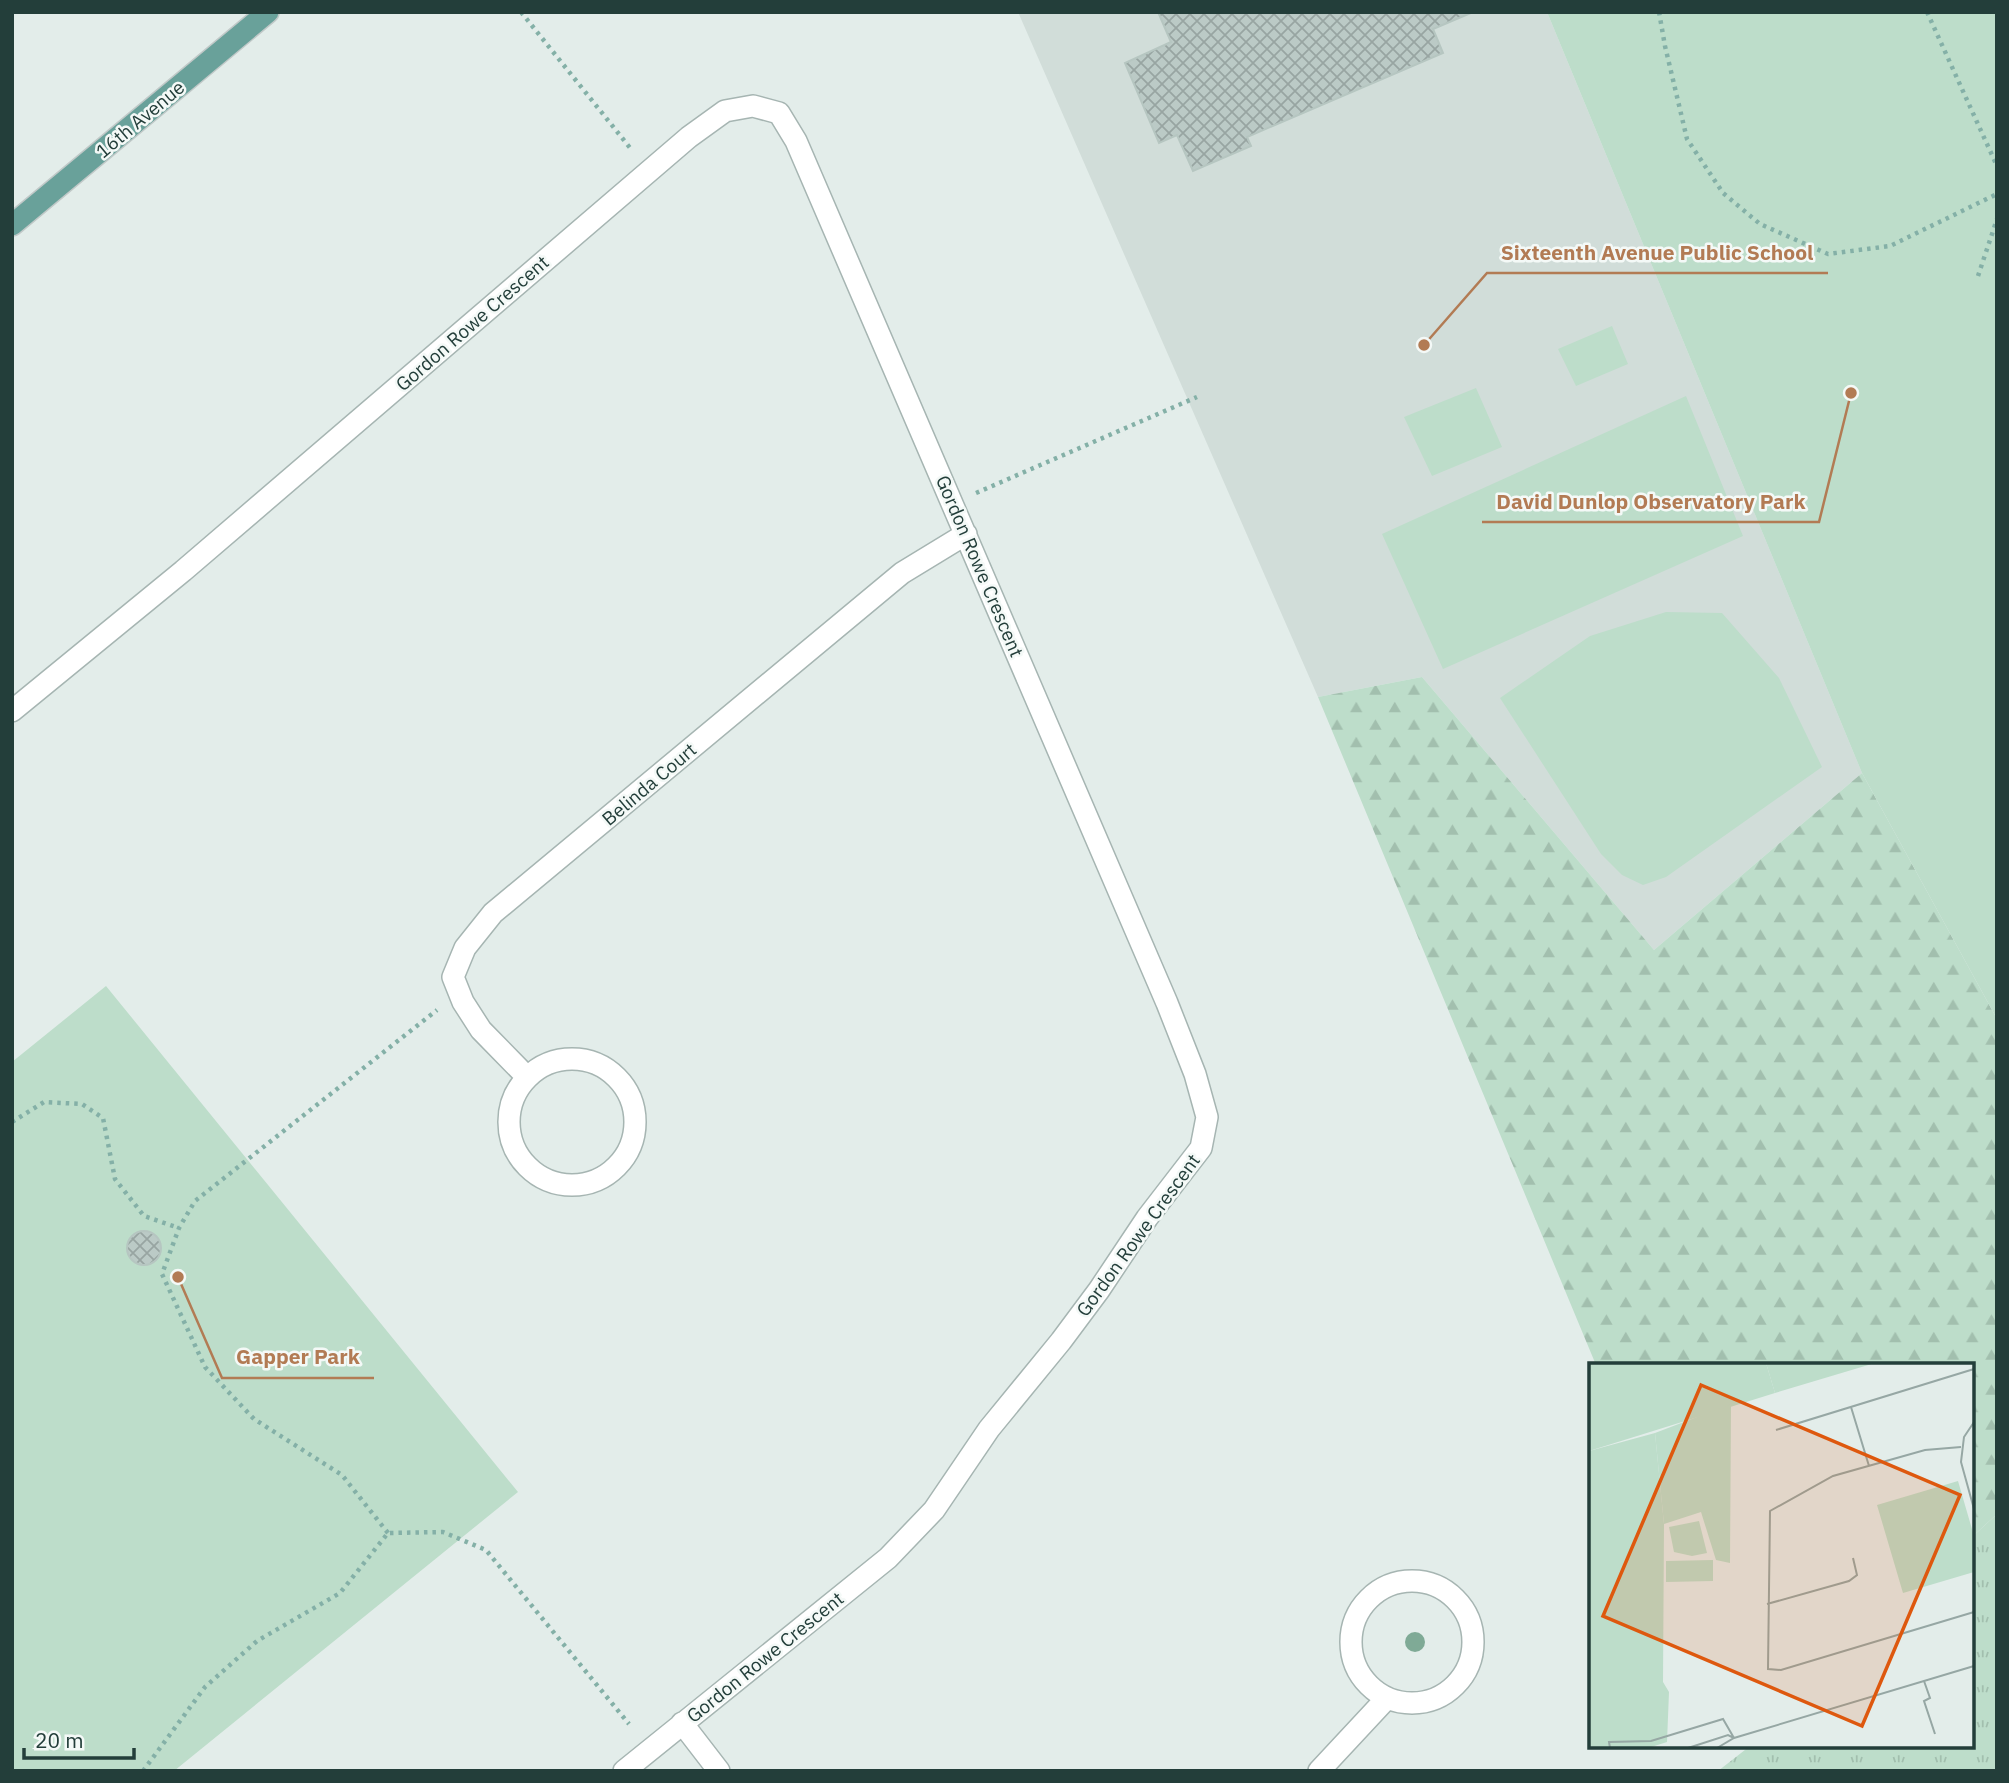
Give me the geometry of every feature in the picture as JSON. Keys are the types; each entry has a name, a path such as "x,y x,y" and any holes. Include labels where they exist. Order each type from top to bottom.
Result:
{"main road":[{"name":"16th Avenue","path":"12,225 268,12"}],"street":[{"name":"Gordon Rowe Crescent","path":"12,711 183,571 689,137 725,111 752,106 779,113 796,141 953,503 1195,1074 1207,1117 1201,1149 1147,1218 1061,1341 989,1429 934,1510 888,1558 624,1771"},
{"name":"Belinda Court","path":"527,1077 481,1030 463,1002 453,976 465,948 493,913 902,573 966,534"},
{"path":"564,1059 574,1059 604,1067 620,1080 631,1098 636,1118 634,1138 625,1158 611,1173 592,1182 571,1186 550,1182 532,1171 518,1155 510,1136 509,1115 514,1095 527,1077 544,1066 564,1059"},
{"path":"1419,1581 1437,1586 1454,1598 1467,1615 1473,1635 1471,1657 1463,1676 1448,1692 1429,1701 1407,1703 1387,1698 1370,1688 1358,1673 1352,1654 1351,1636 1355,1617 1366,1601 1381,1589 1399,1582 1419,1581"},
{"path":"1319,1771 1387,1698"},
{"path":"682,1723 719,1771"}],"path":[{"path":"521,12 650,171"},
{"path":"1659,12 1687,139 1723,193 1760,224 1828,254 1877,248 1889,246 1997,194"},
{"path":"1927,12 1997,166"},
{"path":"1978,275 1997,219"},
{"path":"953,503 1197,397"},
{"path":"388,1533 342,1475 254,1419 205,1367 162,1274 179,1228 195,1201 433,1011 463,1002"},
{"path":"12,1122 44,1102 82,1104 103,1118 115,1179 144,1216 179,1228"},
{"path":"388,1533 443,1532 486,1550 629,1724"},
{"path":"143,1771 205,1687 257,1641 341,1593 388,1533"}],"shaded area":[{"path":"1018,12 1547,12 1862,773 1654,950 1422,677 1318,697"}],"green space":[{"path":"1547,12 1997,12 1997,1019 1862,773"},
{"path":"1612,326 1628,364 1576,386 1558,349"},
{"path":"1476,388 1502,447 1432,476 1404,417"},
{"path":"1686,396 1743,536 1443,669 1382,534"},
{"path":"1666,612 1722,613 1779,678 1822,767 1666,877 1643,885 1622,875 1601,854 1500,698 1590,636"},
{"path":"1422,677 1654,950 1862,773 1997,1019 1997,1514 1974,1535 1974,1363 1595,1363 1318,697"},
{"path":"106,986 518,1492 174,1771 12,1771 12,1062"},
{"path":"1997,1514 1997,1771 1718,1771 1747,1748 1974,1748 1974,1535"}],"building":[{"path":"1158,12 1473,12 1433,29 1443,53 1247,137 1251,146 1193,171 1177,135 1159,143 1125,63 1171,42"},
{"path":"144,1231 156,1236 161,1248 156,1260 144,1265 132,1260 127,1248 132,1236"}],"place":[{"name":"Sixteenth Avenue Public School","path":"1424,345"},
{"name":"David Dunlop Observatory Park","path":"1851,393"},
{"name":"Gapper Park","path":"178,1277"}]}
